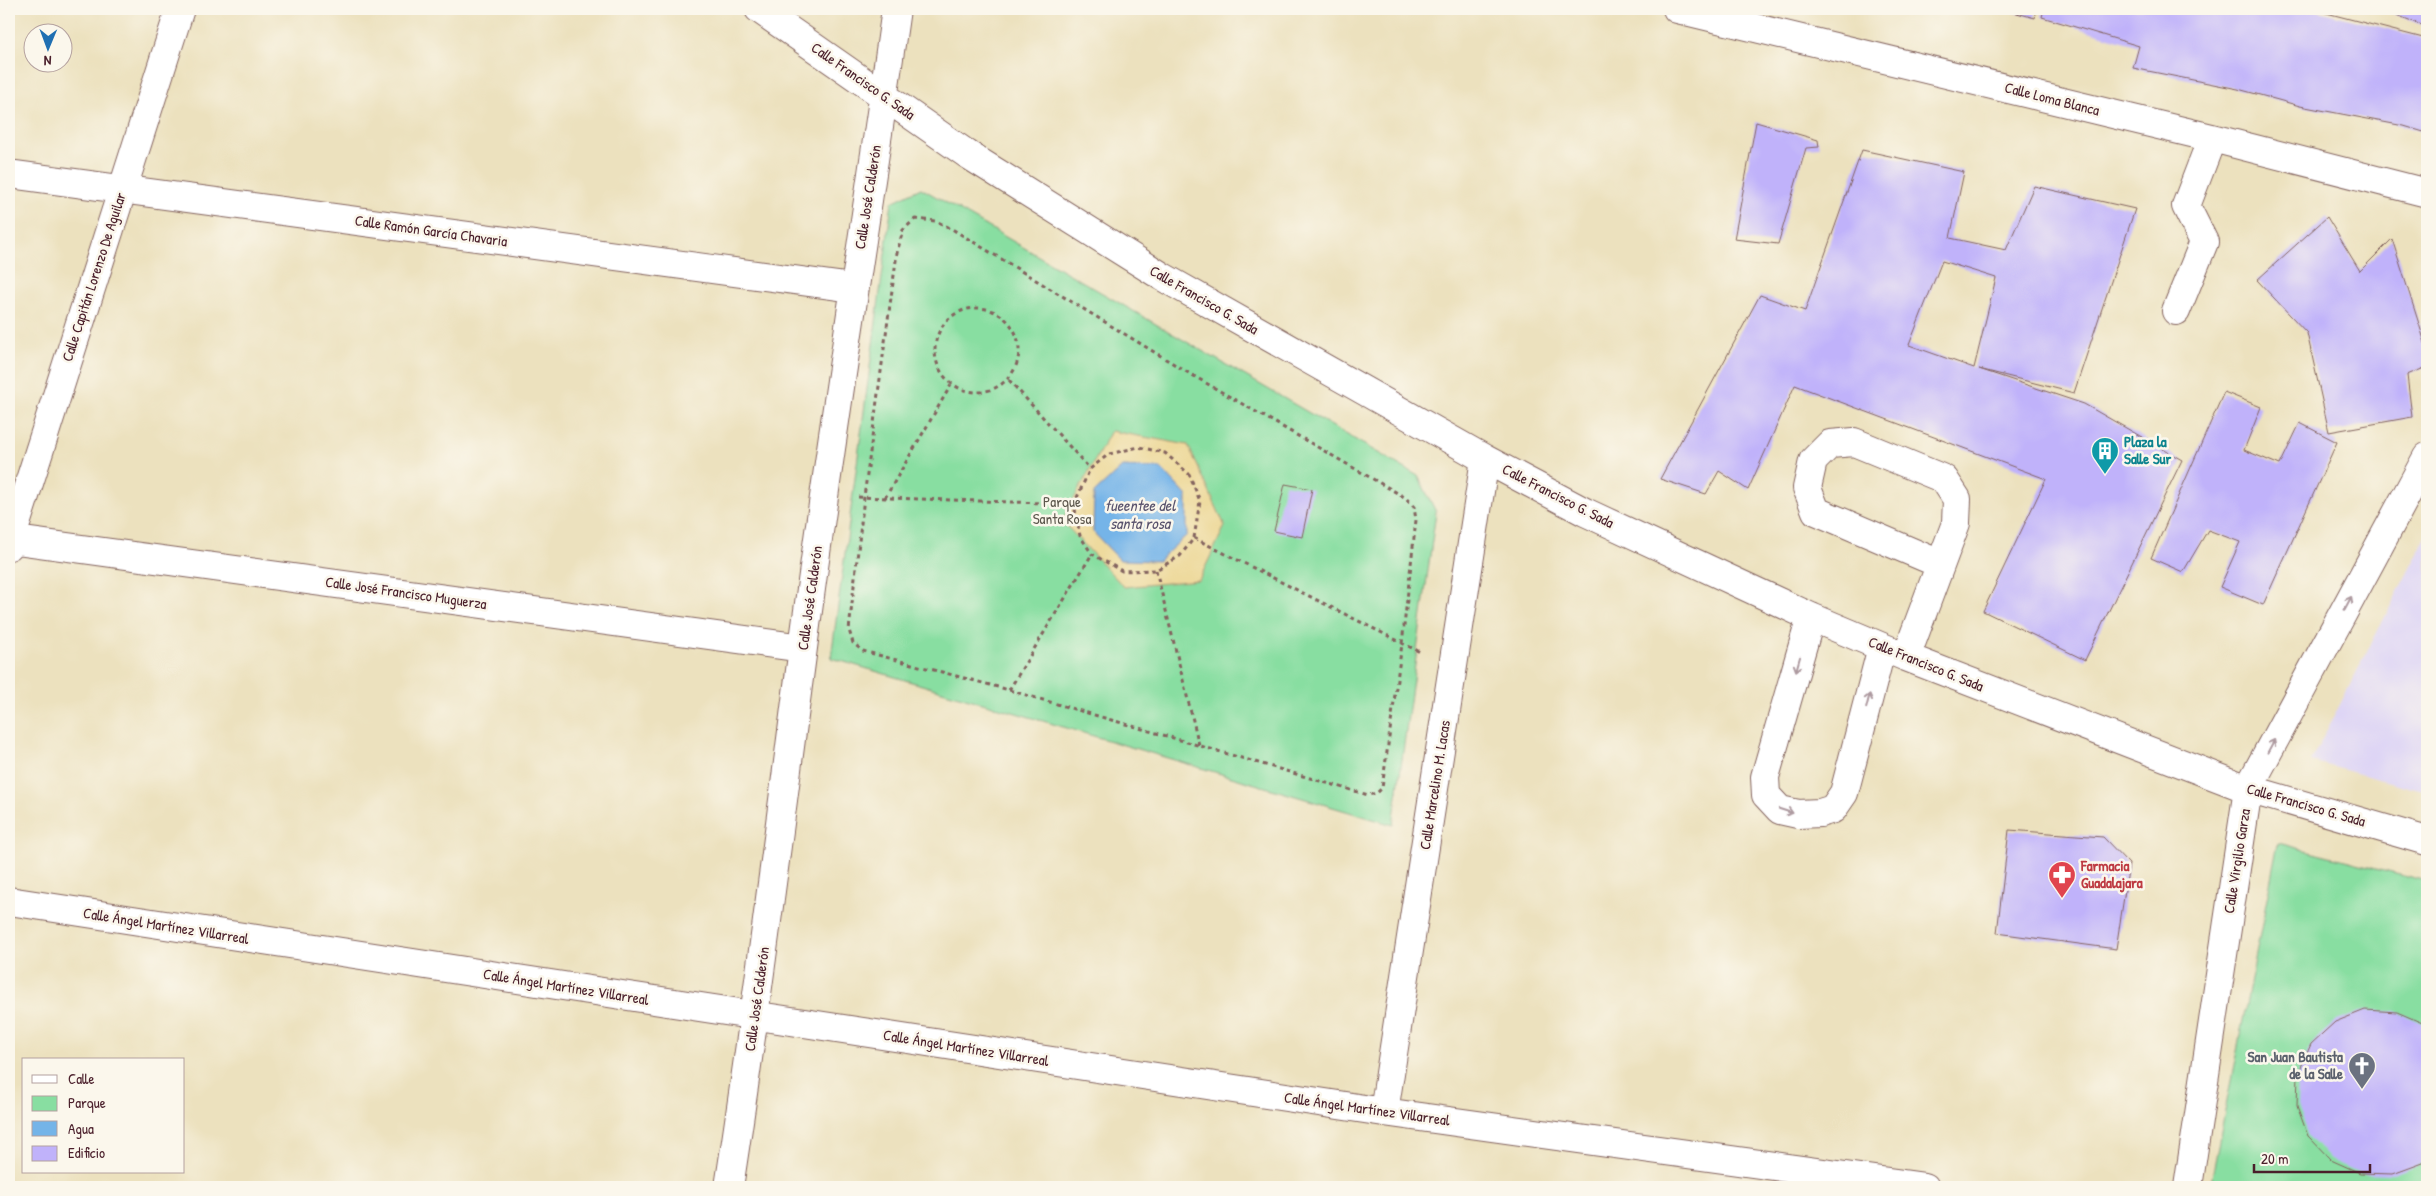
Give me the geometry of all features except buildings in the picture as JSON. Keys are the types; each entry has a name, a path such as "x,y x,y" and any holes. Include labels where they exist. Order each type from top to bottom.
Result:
{"street":[{"name":"Calle Capitán Lorenzo De Aguilar","path":"10,541 180,9"},
{"name":"Calle Francisco G. Sada","path":"759,9 884,94 967,154 1162,277 1484,459 1585,512 1811,617 1894,652 2248,789 2427,841"},
{"name":"Calle José Calderón","path":"729,1187 756,1016 824,496 896,9"},
{"name":"Calle Loma Blanca","path":"1677,9 2212,138 2427,193"},
{"path":"2176,311 2204,242 2186,206 2212,138"},
{"name":"Calle Ramón García Chavaria","path":"9,174 854,288"},
{"path":"1811,617 1765,777 1766,795 1780,810 1798,814 1820,813 1833,809 1844,793 1894,652 1940,564 1956,523 1957,499 1944,479 1854,442 1830,444 1813,462 1807,488 1816,511 1940,564"},
{"name":"Calle Virgilio Garza","path":"2188,1187 2248,789 2427,457"},
{"name":"Calle Marcelino M. Lacas","path":"1384,1112 1484,459"},
{"name":"Calle José Francisco Muguerza","path":"10,541 803,648"},
{"name":"Calle Ángel Martínez Villarreal","path":"9,901 1384,1112 1925,1187"}],"path":[{"path":"915,219 936,221 1192,375 1406,498 1414,507 1416,520 1402,644 1382,788 1376,793 1368,795 1009,690 864,651 853,643 849,630 864,497 897,254 903,230 915,219"},
{"path":"977,306 994,310 1016,330 1020,361 1010,380 992,391 971,393 951,385 941,374 935,360 938,332 959,311 977,306"},
{"path":"1010,380 1090,469"},
{"path":"885,498 951,385"},
{"path":"1138,447 1165,453 1189,474 1200,501 1194,538 1180,556 1156,570 1122,570 1092,554 1080,536 1074,504 1090,469 1109,454 1138,447"},
{"path":"824,496 1074,504"},
{"path":"1194,538 1402,644 1453,667"},
{"path":"1009,690 1092,554"},
{"path":"1156,570 1199,745"}],"shaded area":[{"path":"2427,535 2427,792 2311,761"}],"green space":[{"name":"Parque Santa Rosa","path":"921,188 1418,476 1436,512 1393,825 831,658 892,202"},
{"path":"2278,843 2427,881 2427,1187 2210,1187"}],"sand":[{"path":"1111,431 1188,445 1225,526 1199,580 1124,587 1062,521"}],"water":[{"name":"fueentee del santa rosa","path":"1122,467 1161,468 1187,496 1187,535 1158,561 1120,560 1093,532 1094,493"}],"place":[{"name":"Plaza la Salle Sur","path":"2105,475"},
{"name":"Farmacia Guadalajara","path":"2062,899"},
{"name":"San Juan Bautista de la Salle","path":"2362,1090"}]}
